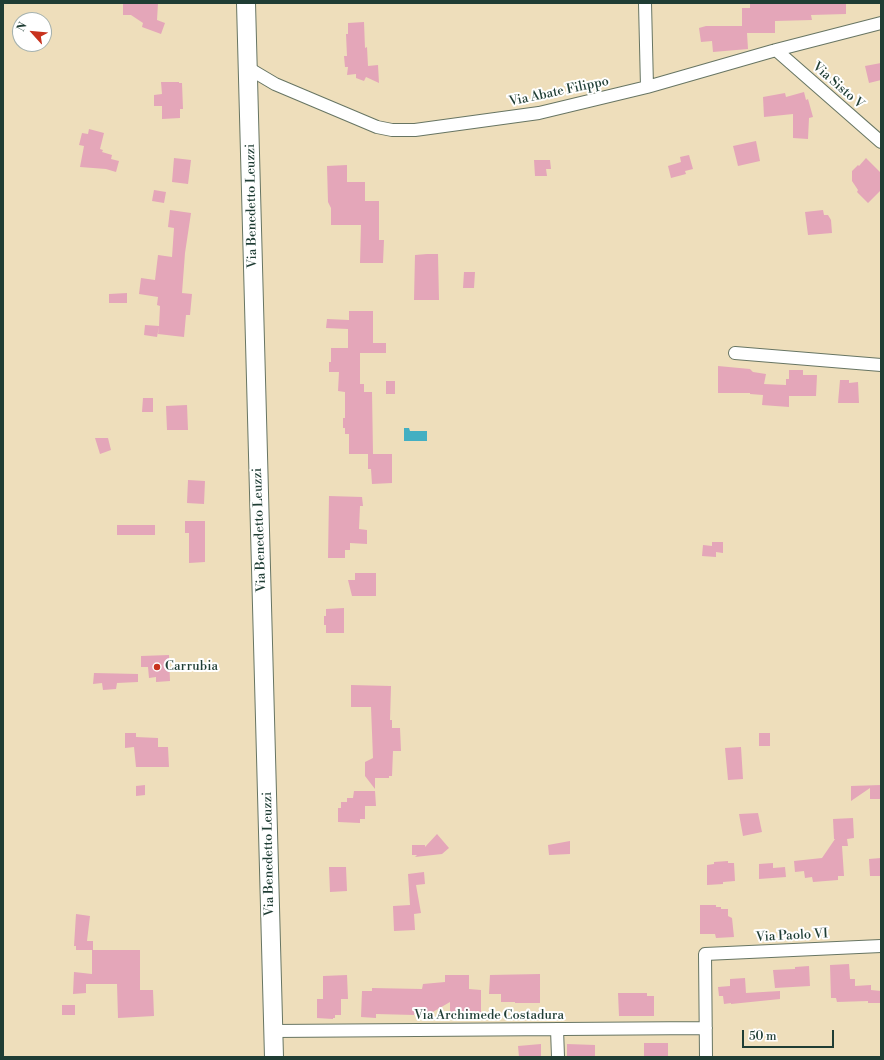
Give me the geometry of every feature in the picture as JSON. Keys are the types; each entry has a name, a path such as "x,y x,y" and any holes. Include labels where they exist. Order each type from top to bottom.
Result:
{"street":[{"name":"Via Benedetto Leuzzi","path":"246,3 274,1057"},
{"path":"645,3 648,87"},
{"name":"Via Abate Filippo","path":"248,68 276,84 377,127 392,130 415,130 539,113 648,87 776,50 881,24"},
{"name":"Via Sisto V","path":"776,50 881,142"},
{"path":"735,353 881,365"},
{"name":"Via Paolo VI","path":"706,1028 705,954 881,946"},
{"path":"706,1028 706,1057"},
{"name":"Via Archimede Costadura","path":"273,1031 706,1028"},
{"path":"557,1029 558,1057"}],"water":[{"path":"404,428 409,428 410,431 427,431 427,441 404,441"}],"building":[{"path":"123,3 158,3 157,20 165,23 161,34 142,27 143,23 131,15 123,15"},
{"path":"846,3 846,14 811,15 812,20 775,21 775,33 747,33 748,49 713,52 712,41 701,42 699,28 706,26 742,26 742,8 750,8 750,4"},
{"path":"364,22 365,48 367,47 368,66 378,65 379,83 366,77 364,81 356,78 356,74 347,75 348,67 345,67 344,56 347,56 346,34 348,34 348,23"},
{"path":"881,63 881,80 869,83 865,66"},
{"path":"161,82 182,83 183,109 180,109 180,118 162,119 162,106 154,106 154,95 162,94"},
{"path":"804,92 806,100 808,99 813,117 809,118 808,139 793,138 793,114 764,117 763,97 785,93 786,97"},
{"path":"89,129 104,133 100,149 103,150 102,152 112,155 111,159 119,161 116,172 106,169 80,167 84,146 79,145 82,133 88,134"},
{"path":"756,141 760,161 738,166 733,146"},
{"path":"689,155 693,169 685,171 686,174 671,178 668,166 681,162 680,157"},
{"path":"174,158 191,160 188,184 172,182"},
{"path":"866,158 881,173 881,190 868,203 857,192 858,190 852,181 852,171"},
{"path":"534,160 550,160 551,169 546,169 547,176 535,176"},
{"path":"347,165 347,182 365,182 365,201 379,201 379,240 384,240 383,263 360,263 361,225 331,225 331,208 328,202 327,166"},
{"path":"154,190 166,192 164,203 152,201"},
{"path":"170,210 191,213 185,253 182,293 192,294 190,315 186,315 184,337 158,334 159,327 157,337 144,335 145,325 159,326 160,306 157,305 158,297 139,294 141,278 155,280 158,255 172,257 174,228 168,227"},
{"path":"823,210 824,215 828,215 831,220 832,233 808,235 805,212"},
{"path":"438,254 439,300 414,300 415,255"},
{"path":"464,272 475,272 474,288 463,288"},
{"path":"127,293 127,303 109,303 109,294"},
{"path":"349,311 373,311 373,343 386,343 386,353 360,353 360,384 364,384 364,392 372,392 373,454 392,454 392,483 372,484 371,469 368,469 368,454 349,454 349,434 345,434 345,428 343,428 343,418 345,418 345,392 338,391 339,372 329,372 331,348 348,348 348,329 326,328 327,319 349,320"},
{"path":"718,366 750,369 753,372 766,374 764,384 786,385 786,379 789,379 789,370 803,370 803,375 817,375 816,396 789,396 789,407 762,405 763,395 750,393 718,393"},
{"path":"840,380 849,380 849,383 858,382 859,403 838,403"},
{"path":"386,381 395,381 395,394 386,394"},
{"path":"143,398 153,398 153,412 142,412"},
{"path":"187,405 188,430 167,430 166,406"},
{"path":"95,438 108,438 111,450 100,454"},
{"path":"188,480 205,481 204,504 187,503"},
{"path":"329,496 362,497 363,506 360,506 359,529 367,530 367,544 350,543 350,550 345,550 345,558 328,558"},
{"path":"185,521 205,521 205,562 189,563 189,533 185,533"},
{"path":"117,525 155,525 155,535 117,535"},
{"path":"712,542 723,542 723,553 716,552 716,557 702,556 703,545 712,546"},
{"path":"355,573 376,573 376,596 352,596 348,580 355,580"},
{"path":"344,608 344,633 326,633 324,616 326,616 326,609"},
{"path":"169,655 170,681 156,682 156,677 149,678 148,667 141,667 141,656"},
{"path":"94,673 138,674 138,682 117,683 116,689 103,690 102,683 93,684"},
{"path":"351,685 391,686 390,720 392,720 392,728 400,728 401,751 393,751 392,776 389,776 389,778 375,778 375,789 365,776 365,762 373,758 371,707 351,707"},
{"path":"125,733 136,733 136,737 158,738 158,747 168,747 169,767 136,767 134,747 125,748"},
{"path":"759,733 770,733 770,746 759,746"},
{"path":"741,747 743,779 728,780 725,748"},
{"path":"145,785 145,795 136,796 136,786"},
{"path":"881,785 881,799 870,799 870,788 851,801 851,786"},
{"path":"354,791 375,791 376,806 365,806 365,819 360,819 360,823 338,822 338,808 341,808 341,802 347,802 347,798 353,798"},
{"path":"758,813 762,832 743,836 739,814"},
{"path":"853,818 854,838 847,839 848,846 842,846 844,876 838,876 838,880 813,882 812,877 805,878 804,871 795,872 794,861 822,858 835,839 833,819"},
{"path":"437,834 449,848 442,854 415,857 417,855 412,855 412,845 425,845 425,847"},
{"path":"570,841 570,854 549,855 548,845"},
{"path":"881,858 881,876 870,876 869,859"},
{"path":"728,861 728,863 734,863 735,881 723,882 723,884 707,885 707,865 714,864 714,862"},
{"path":"773,863 773,868 785,867 786,877 759,879 759,864"},
{"path":"329,867 346,867 347,891 330,892"},
{"path":"424,872 425,884 416,885 421,913 414,914 415,930 394,931 393,906 410,905 408,874"},
{"path":"700,905 716,905 716,907 721,907 721,909 728,909 728,916 732,918 734,937 716,938 715,934 700,934"},
{"path":"76,914 90,916 87,941 93,941 93,950 140,950 140,990 153,990 154,1016 118,1018 117,984 86,984 86,993 73,994 74,972 92,974 92,950 76,950 76,946 74,946"},
{"path":"849,964 850,979 855,979 855,986 871,985 871,990 881,991 881,1003 868,1003 868,1001 837,1002 836,998 831,998 830,965"},
{"path":"809,966 810,986 775,988 773,970 795,969 795,967"},
{"path":"540,974 540,1003 501,1002 501,994 489,994 490,975"},
{"path":"347,975 348,999 341,999 341,1015 335,1015 335,1018 333,1019 317,1018 317,999 323,999 323,976"},
{"path":"445,975 469,975 469,989 481,990 481,1015 450,1014 450,1002 431,1013 414,1015 376,1014 376,1018 361,1017 362,991 372,991 372,988 422,989 423,984 445,982"},
{"path":"745,978 746,993 780,991 780,999 724,1004 723,996 719,996 718,987 730,986 730,979"},
{"path":"618,993 647,993 647,996 654,996 654,1016 619,1016"},
{"path":"62,1005 75,1005 75,1015 62,1015"},
{"path":"644,1043 668,1043 668,1057 644,1057"},
{"path":"541,1044 541,1057 519,1057 518,1046"},
{"path":"567,1044 595,1045 595,1057 567,1057"}],"place":[{"name":"Carrubia","path":"157,667"}]}
